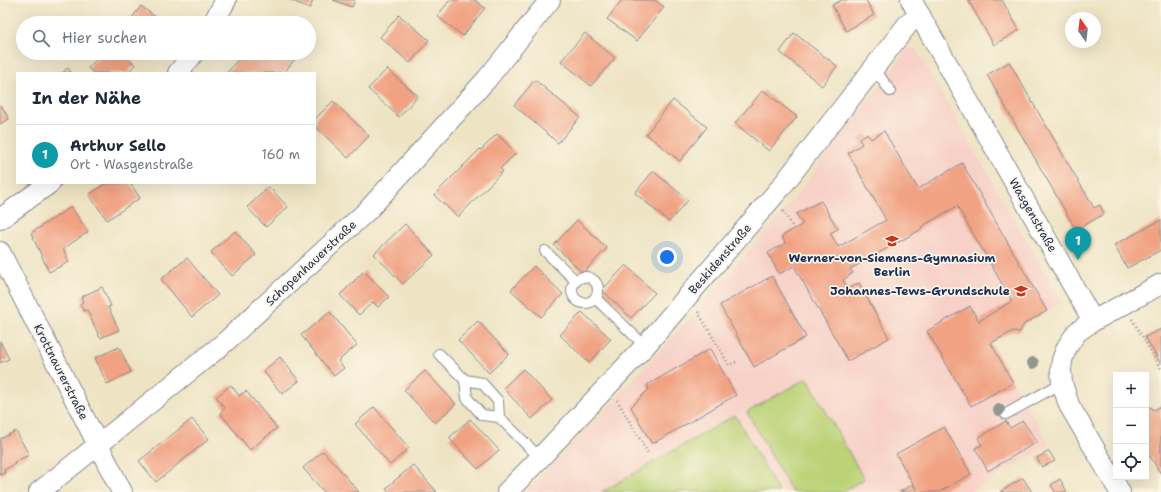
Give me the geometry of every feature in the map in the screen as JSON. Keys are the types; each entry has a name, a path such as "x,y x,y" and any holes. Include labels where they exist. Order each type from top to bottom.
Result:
{"street":[{"path":"217,16 226,0"},
{"name":"Schopenhauerstraße","path":"39,492 224,343 368,210 487,79 550,0"},
{"name":"Beskidenstraße","path":"507,492 645,346 782,186 908,24 915,8"},
{"name":"Wasgenstraße","path":"915,8 1093,321"},
{"path":"179,72 188,60"},
{"path":"0,219 49,184"},
{"name":"Krottnaurerstraße","path":"0,252 122,492"},
{"path":"1120,492 1069,405 1062,383 1062,360 1067,347 1077,332 1093,321 1161,284"}],"lane":[{"path":"874,68 890,92"},
{"path":"546,251 576,281"},
{"path":"582,278 593,280 598,288 598,293 595,298 591,302 585,304 574,298 572,292 576,281 582,278"},
{"path":"595,298 645,346"},
{"path":"439,354 466,380 482,383 498,401 499,417"},
{"path":"466,380 467,398 482,415 499,417 540,458"},
{"path":"1006,414 1062,383"}],"path":[{"path":"780,206 794,229"},
{"path":"697,310 729,366 738,361"},
{"path":"1131,317 1161,369"},
{"path":"616,398 648,453"}],"shaded area":[{"name":"Werner-von-Siemens-Gymnasium Berlin","path":"908,48 916,49 1062,302 1024,324 1020,332 1013,331 991,343 1050,445 969,492 526,492 620,394 705,302 794,199"}],"green space":[{"path":"807,378 864,479 842,492 792,492 747,412"},
{"path":"735,415 779,492 602,492"}],"building":[{"path":"290,0 313,0 310,8"},
{"path":"333,0 355,0 352,7"},
{"path":"450,0 475,0 485,8 463,36 437,16"},
{"path":"622,0 655,0 664,7 637,41 607,19"},
{"path":"842,0 866,0 874,15 846,31 832,5"},
{"path":"968,0 1002,0 1019,30 994,45"},
{"path":"141,6 154,16 133,16"},
{"path":"399,15 429,40 410,63 380,37"},
{"path":"585,33 615,58 591,86 561,61"},
{"path":"794,33 837,66 822,86 780,52"},
{"path":"96,60 130,60 135,65 128,72 92,72 88,68"},
{"path":"237,60 294,60 285,72 228,72"},
{"path":"1009,62 1094,208 1100,205 1104,214 1076,230 987,75"},
{"path":"68,68 71,72 63,72"},
{"path":"387,69 418,96 399,117 368,89"},
{"path":"535,80 580,117 558,143 514,105"},
{"path":"763,90 797,117 769,151 735,123"},
{"path":"673,100 707,127 680,161 646,134"},
{"path":"333,101 369,136 348,158 316,127 316,118"},
{"path":"1,105 9,119 0,124 0,106"},
{"path":"884,131 918,189 962,163 1047,311 1024,324 1020,332 1013,331 991,343 1013,383 971,406 927,331 970,306 979,321 1012,301 957,206 921,227 922,229 850,269 853,273 843,280 848,289 859,283 889,338 848,361 794,266 779,274 768,253 785,243 782,236 803,224 796,214 821,201 838,229 830,233 838,247 886,220 848,153 862,144 859,139 863,136 867,134 871,139"},
{"path":"497,134 516,153 500,169 503,171 458,217 434,195"},
{"path":"653,171 688,200 669,222 635,193"},
{"path":"105,184 131,184 140,198 107,220 89,195"},
{"path":"269,187 288,207 266,227 247,207"},
{"path":"71,207 88,232 63,249 69,262 49,272 31,233"},
{"path":"577,220 607,248 583,273 554,245"},
{"path":"1161,220 1161,250 1127,268 1114,245"},
{"path":"405,224 434,255 403,284 374,254"},
{"path":"235,231 256,255 232,276 211,252"},
{"path":"187,258 218,295 192,317 161,279"},
{"path":"626,265 655,293 631,318 602,290"},
{"path":"534,266 563,294 541,317 511,290"},
{"path":"364,271 389,297 378,307 373,302 359,315 340,295"},
{"path":"772,276 806,337 754,367 720,305"},
{"path":"102,287 111,306 108,307 119,330 100,338 87,310 84,311 80,304 83,302 81,297"},
{"path":"330,312 357,345 338,361 344,368 334,376 301,335"},
{"path":"582,312 611,339 589,363 560,335"},
{"path":"478,321 509,354 489,373 458,340"},
{"path":"1161,329 1161,364 1145,337"},
{"path":"0,341 9,359 0,363"},
{"path":"119,347 131,372 107,384 95,358"},
{"path":"710,349 736,395 652,444 631,407 649,389 647,385"},
{"path":"280,357 299,381 282,394 263,371"},
{"path":"523,369 552,400 532,419 503,388"},
{"path":"425,371 456,404 435,423 404,390"},
{"path":"231,385 239,396 246,391 277,428 250,450 220,413 225,408 216,397"},
{"path":"1161,406 1161,474 1149,456 1149,407 1154,410"},
{"path":"374,407 409,448 390,465 355,424"},
{"path":"192,419 209,439 156,482 139,461"},
{"path":"470,419 499,450 478,469 449,438"},
{"path":"1006,421 1010,428 1023,421 1037,442 988,471 975,448 982,445 978,438"},
{"path":"944,427 971,474 939,492 918,492 896,454"},
{"path":"16,431 29,455 14,462 15,464 4,470 5,473 0,475 0,439"},
{"path":"323,451 359,492 324,492 303,468"},
{"path":"1049,451 1055,461 1042,467 1037,458"},
{"path":"413,465 437,492 389,492 386,488"},
{"path":"1023,478 1032,492 1000,492"},
{"path":"1060,479 1067,492 1055,492 1051,485"},
{"path":"913,484 917,491 900,492"}],"place":[{"name":"Werner-von-Siemens-Gymnasium Berlin","path":"892,241"},
{"name":"Arthur Sello","path":"1078,260"},
{"name":"Johannes-Tews-Grundschule","path":"1021,291"}]}
